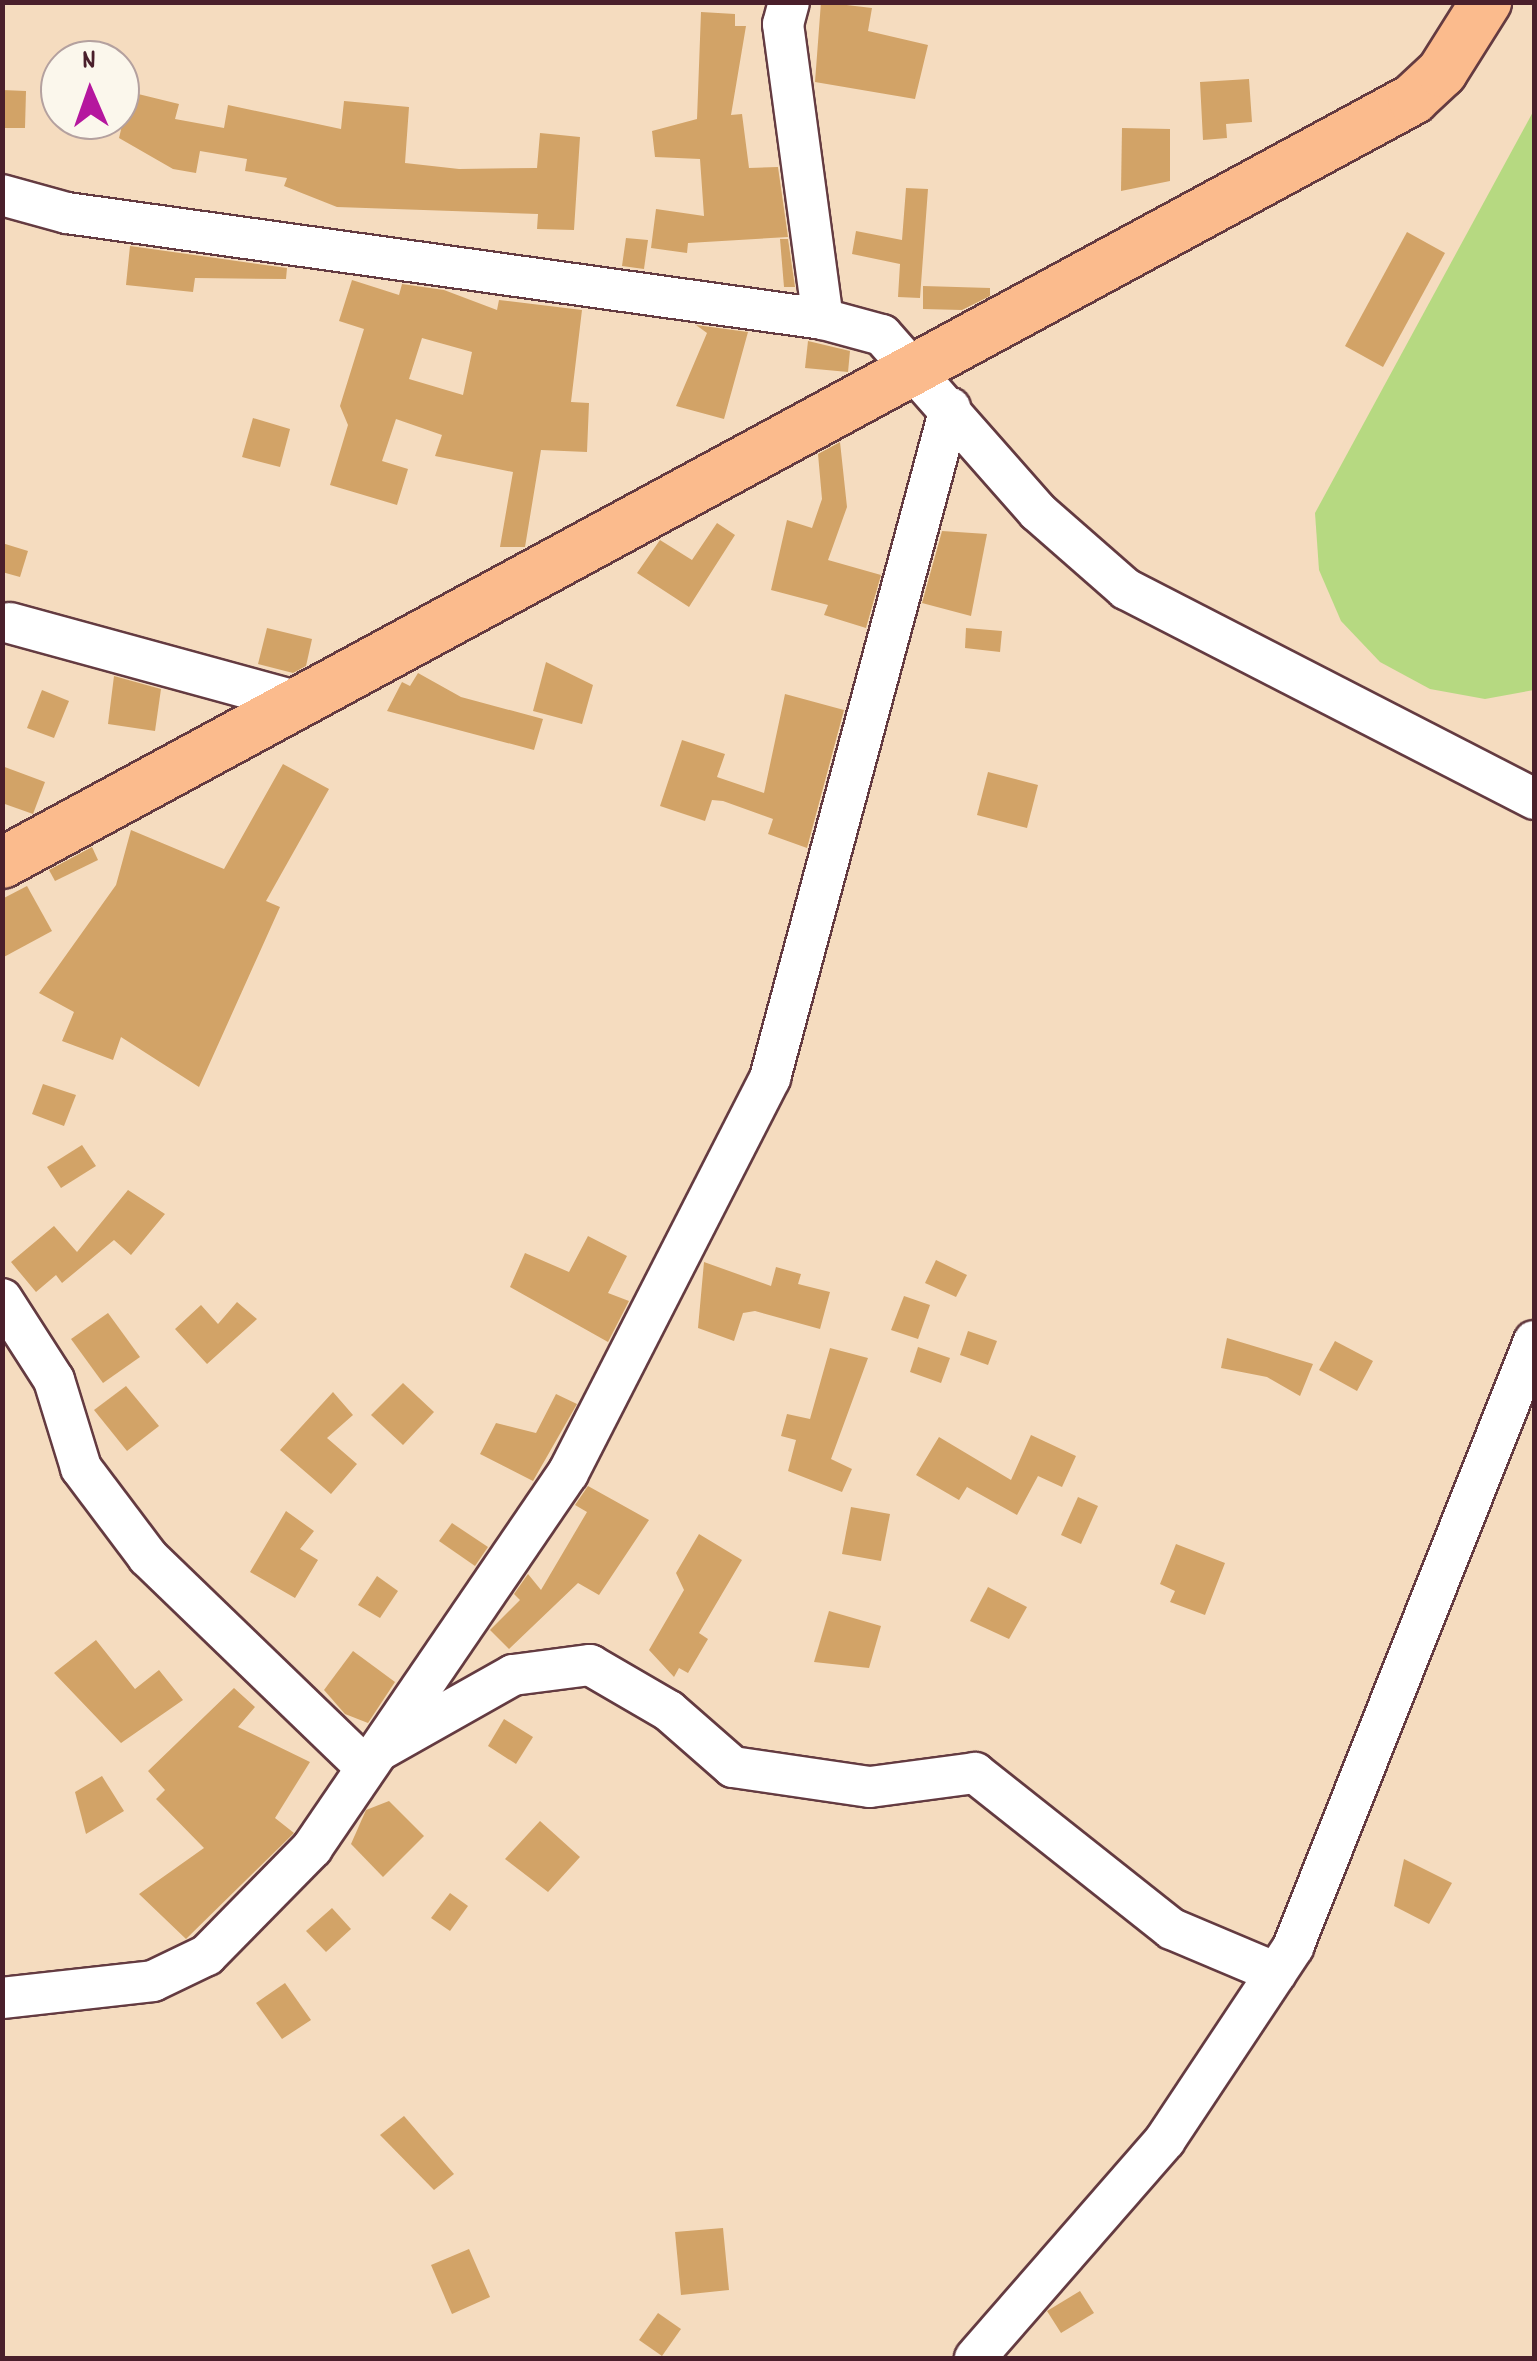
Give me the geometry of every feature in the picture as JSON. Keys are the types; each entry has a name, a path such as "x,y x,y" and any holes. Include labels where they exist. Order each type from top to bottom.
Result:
{"main road":[{"path":"2,863 1412,99 1442,72 1486,2"}],"street":[{"path":"789,2 783,24 822,319"},
{"path":"2,195 67,213 822,319 882,336 950,408 1038,512 1126,589 1534,799"},
{"path":"2,1998 153,1980 207,1955 312,1848 365,1761 568,1473 770,1078 950,408"},
{"path":"5,630 296,701"},
{"path":"2,1298 54,1380 81,1468 148,1557 365,1761"},
{"path":"975,2358 1165,2140 1276,1973 1534,1341"},
{"path":"365,1761 513,1675 590,1665 669,1712 733,1766 870,1787 975,1772 1172,1929 1276,1973"}],"green space":[{"path":"1534,110 1534,690 1485,699 1430,689 1380,662 1341,621 1319,570 1315,513"}],"building":[{"path":"821,2 872,8 868,31 928,45 915,99 815,82"},
{"path":"701,12 735,14 735,26 746,26 731,115 742,114 749,168 778,167 788,237 688,243 687,253 651,248 656,209 704,216 700,159 655,157 652,131 697,119"},
{"path":"1249,79 1252,122 1226,124 1227,138 1203,140 1200,82"},
{"path":"2,90 26,91 25,128 2,128"},
{"path":"140,94 179,104 175,119 224,128 228,105 341,129 344,101 409,107 405,163 459,169 537,168 540,133 580,137 574,230 537,229 538,214 337,207 284,186 287,178 245,171 247,159 200,151 196,173 173,169 122,140 140,140"},
{"path":"1122,128 1170,129 1170,181 1121,191"},
{"path":"906,188 928,189 920,298 898,297 900,264 852,254 856,231 902,240"},
{"path":"1407,232 1445,253 1383,367 1345,346"},
{"path":"626,238 648,240 644,269 622,266"},
{"path":"780,239 788,239 795,287 784,287"},
{"path":"130,246 287,268 286,279 195,278 193,292 126,285"},
{"path":"352,280 399,295 402,284 444,290 497,310 499,300 582,310 571,402 589,403 587,452 541,450 525,547 500,547 513,472 435,456 442,435 396,419 382,461 408,469 397,505 330,485 348,425 340,406 364,329 339,321","holes":["422,338 472,352 463,395 409,379"]},
{"path":"923,286 990,288 990,296 962,310 923,309"},
{"path":"696,325 748,332 724,419 676,406 707,333"},
{"path":"808,341 850,351 848,372 805,368"},
{"path":"253,418 290,429 280,467 242,457"},
{"path":"840,442 847,507 828,560 881,575 866,628 824,615 828,605 771,590 787,520 812,528 822,499 818,454"},
{"path":"717,523 735,535 689,607 637,573 660,540 692,560"},
{"path":"942,531 987,534 971,616 922,603"},
{"path":"2,543 28,551 20,577 2,572"},
{"path":"267,628 312,639 306,666 293,673 258,664"},
{"path":"966,628 1002,631 1000,652 965,648"},
{"path":"546,662 593,685 582,724 533,711"},
{"path":"418,673 461,697 543,719 534,750 387,711 402,682 410,686"},
{"path":"114,676 161,689 155,731 108,724"},
{"path":"42,690 69,701 54,738 27,728"},
{"path":"785,694 844,710 807,848 768,834 773,819 723,801 712,800 705,821 660,806 682,740 725,754 717,777 764,793"},
{"path":"283,764 329,789 266,901 280,907 199,1087 121,1037 113,1060 62,1041 74,1012 39,993 116,885 131,830 224,869"},
{"path":"2,766 45,782 33,814 2,803"},
{"path":"988,772 1038,785 1027,828 977,815"},
{"path":"92,847 98,860 55,881 49,870"},
{"path":"27,886 52,931 2,958 2,899"},
{"path":"43,1084 76,1095 64,1126 32,1114"},
{"path":"82,1145 96,1166 61,1188 47,1167"},
{"path":"128,1190 165,1214 131,1255 114,1240 62,1283 56,1275 36,1292 11,1262 54,1226 77,1252"},
{"path":"588,1236 627,1256 608,1293 629,1301 608,1342 510,1287 525,1253 569,1272"},
{"path":"936,1260 967,1275 956,1297 925,1283"},
{"path":"704,1262 771,1286 776,1267 801,1274 798,1284 830,1292 820,1329 755,1311 743,1313 734,1341 698,1328"},
{"path":"904,1296 930,1305 918,1339 891,1330"},
{"path":"237,1302 257,1319 207,1364 175,1329 201,1305 218,1324"},
{"path":"108,1313 140,1357 103,1383 71,1339"},
{"path":"968,1331 997,1341 988,1365 960,1355"},
{"path":"1227,1338 1313,1364 1300,1396 1267,1377 1221,1368"},
{"path":"1335,1341 1373,1361 1357,1391 1319,1370"},
{"path":"918,1347 950,1358 941,1383 910,1372"},
{"path":"830,1348 868,1358 831,1459 852,1469 842,1492 788,1471 796,1440 781,1436 787,1414 810,1419"},
{"path":"403,1383 434,1412 403,1445 371,1415"},
{"path":"126,1386 159,1426 127,1451 94,1410"},
{"path":"333,1392 353,1415 327,1438 357,1464 331,1494 280,1450"},
{"path":"556,1394 577,1404 533,1481 480,1454 496,1423 536,1433"},
{"path":"1031,1435 1076,1456 1062,1487 1038,1476 1017,1515 967,1487 959,1500 916,1475 939,1437 1011,1480"},
{"path":"588,1486 649,1520 599,1595 578,1583 509,1649 490,1630 520,1600 514,1594 528,1574 541,1590 587,1512 575,1505"},
{"path":"1078,1497 1098,1506 1081,1544 1061,1535"},
{"path":"851,1507 890,1514 881,1561 842,1554"},
{"path":"286,1511 314,1531 300,1549 318,1560 295,1598 250,1572"},
{"path":"452,1523 488,1547 475,1566 439,1541"},
{"path":"699,1534 742,1560 699,1633 708,1639 688,1673 679,1668 674,1677 649,1650 684,1590 676,1573"},
{"path":"1176,1544 1225,1563 1205,1615 1170,1602 1175,1591 1160,1584"},
{"path":"377,1576 398,1591 380,1618 358,1605"},
{"path":"988,1587 1027,1607 1009,1639 970,1621"},
{"path":"829,1611 881,1626 869,1668 814,1662"},
{"path":"96,1640 135,1689 159,1670 183,1700 121,1743 54,1673"},
{"path":"353,1651 395,1682 368,1723 345,1714 324,1690"},
{"path":"234,1688 255,1707 238,1727 310,1762 275,1818 294,1833 186,1939 139,1894 204,1848 156,1799 165,1790 148,1771"},
{"path":"504,1719 533,1737 516,1764 488,1746"},
{"path":"102,1776 124,1811 86,1834 75,1792"},
{"path":"389,1801 424,1836 383,1877 351,1844 366,1810"},
{"path":"540,1821 580,1857 548,1892 505,1859"},
{"path":"1404,1859 1452,1883 1429,1924 1394,1906"},
{"path":"450,1893 468,1906 450,1931 431,1918"},
{"path":"332,1908 351,1929 326,1952 306,1931"},
{"path":"285,1983 311,2020 282,2039 256,2003"},
{"path":"404,2116 454,2174 434,2190 380,2135"},
{"path":"723,2228 729,2290 681,2295 675,2232"},
{"path":"469,2249 490,2297 452,2314 431,2265"},
{"path":"1080,2291 1094,2313 1061,2333 1047,2311"},
{"path":"658,2313 681,2329 662,2356 639,2340"}]}
